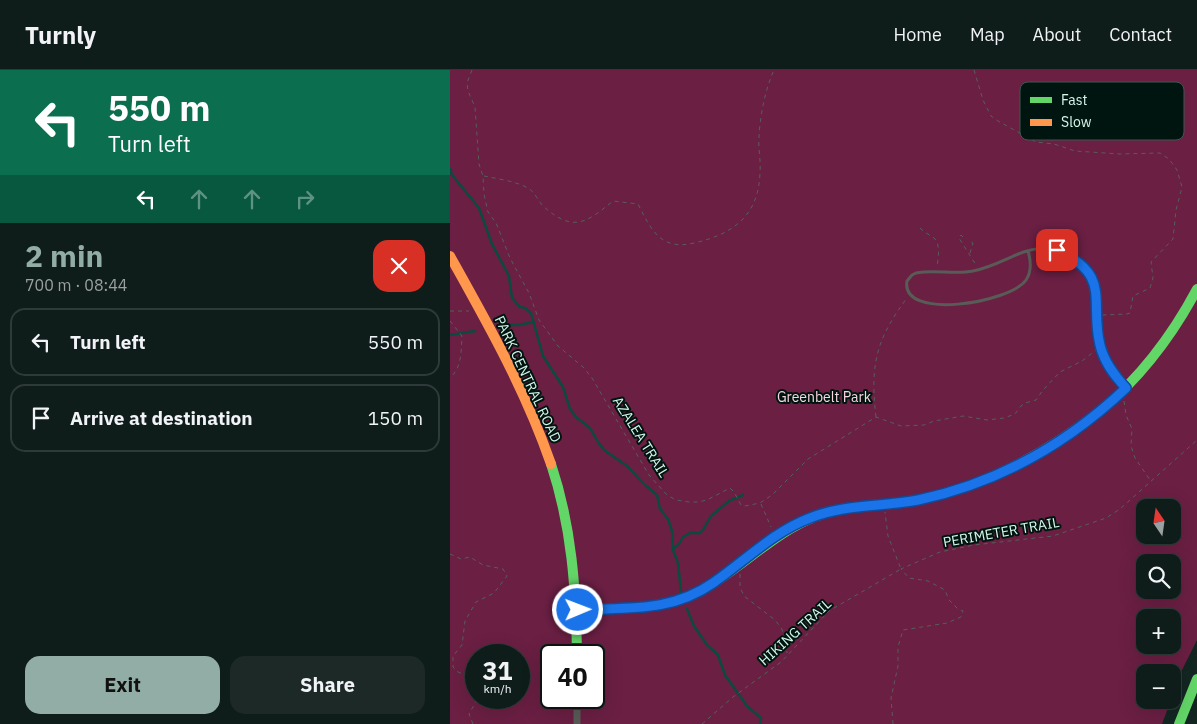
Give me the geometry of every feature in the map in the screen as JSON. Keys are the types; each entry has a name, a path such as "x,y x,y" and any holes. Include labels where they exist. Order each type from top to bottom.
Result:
{"main road":[{"name":"PARK CENTRAL ROAD","path":"450,256 509,364 541,432 548,452 561,494 569,533 578,610 577,644"},
{"path":"578,610 642,608 677,601 712,584 773,537 811,517 837,510 916,500 951,492 1025,462 1078,428 1126,388 1158,352 1197,289"},
{"path":"1179,724 1197,679"}],"street":[{"path":"576,709 577,724"}],"lane":[{"path":"1028,251 1031,268 1027,279 1021,286 1000,295 977,302 950,304 922,302 913,299 908,294 907,281 912,275 921,272 956,273 978,270 1028,251 1042,247 1052,249 1080,264 1092,278 1095,284 1101,347 1109,367 1126,388"}],"path":[{"name":"AZALEA TRAIL","path":"472,70 467,83 468,91 475,107 480,164 488,212 496,223 510,258 529,293 539,320 558,346 583,367 592,378 655,482 667,495 676,500 689,502 707,500 730,488 742,505 760,503"},
{"path":"483,176 530,189 543,206 564,220 578,223 592,218 613,201 638,204 649,226 658,236 670,244 688,244 724,234 739,223 756,201 760,172 759,135 764,105 774,70"},
{"path":"974,70 991,116 998,122 1020,134"},
{"path":"1032,140 1054,144 1075,151 1120,154 1160,153 1169,159 1177,170 1182,188 1176,210 1173,239 1151,262 1153,278 1150,288 1133,296 1130,313 1098,315"},
{"path":"920,228 934,238 936,242 938,257 937,273"},
{"path":"963,237 961,235 959,238 975,262 978,270"},
{"path":"970,254 971,242"},
{"path":"876,418 873,385 876,359 890,322 908,294"},
{"path":"450,312 480,309"},
{"path":"450,322 462,336 458,371 450,378"},
{"path":"773,537 774,531 760,503 772,495 808,459 876,418 901,426 924,424 963,416 986,420 1004,418 1015,414 1020,406 1025,403 1036,400 1042,390 1060,372 1082,361 1101,347"},
{"path":"1126,388 1124,405 1132,429 1131,446 1135,458 1150,481"},
{"name":"PERIMETER TRAIL","path":"901,569 940,552 974,545 1053,536 1106,518 1120,509 1197,440"},
{"path":"883,504 888,536 901,569 909,578 928,581 945,590 949,600 958,609 963,611 962,617 947,622 903,630 898,647 898,666 891,698 893,724"},
{"path":"450,554 461,559 470,557 483,565 503,569 507,576 494,593 476,602 465,621 462,645 453,656 453,667 465,675"},
{"path":"739,563 740,587 744,596 775,620 782,630 788,654"},
{"name":"HIKING TRAIL","path":"702,724 733,697 781,662 829,612 901,569"},
{"path":"472,709 469,714 472,724"}],"green space":[{"name":"Greenbelt Park","path":"450,70 1197,70 1197,640 1181,672 1181,664 1136,664 1136,709 1168,709 1162,724 450,724"}],"waterway":[{"path":"450,169 452,175 479,208 492,244 509,276 512,298 520,307 525,308 531,313 543,356 563,387 570,409 576,417 590,428 604,450 627,466 657,495 660,509 668,519 672,531 673,550 678,563 681,592"},
{"path":"500,325 518,325 534,322"},
{"path":"450,335 475,331"},
{"path":"673,549 683,537 690,533 700,533 711,516 729,501 743,495"},
{"path":"687,609 694,626 707,645 718,655 725,675 747,706 761,718 760,724"}],"traffic: fast":[{"path":"1100,411 1129,384 1154,355 1177,323 1197,289"},
{"path":"551,464 564,511 572,558 577,644"},
{"path":"578,610 654,606 684,598 716,582 782,534 799,524 838,510"},
{"path":"1179,724 1197,679"}],"traffic: slow":[{"path":"450,256 518,383 551,464"},
{"path":"838,510 917,500 942,494 991,477 1058,441 1100,411"}],"route":[{"path":"578,610 642,608 677,601 697,593 712,584 769,540 795,524 811,517 837,510 916,500 951,492 1025,462 1078,428 1126,388 1109,367 1101,347 1098,332 1095,284 1080,264 1057,250"}]}
